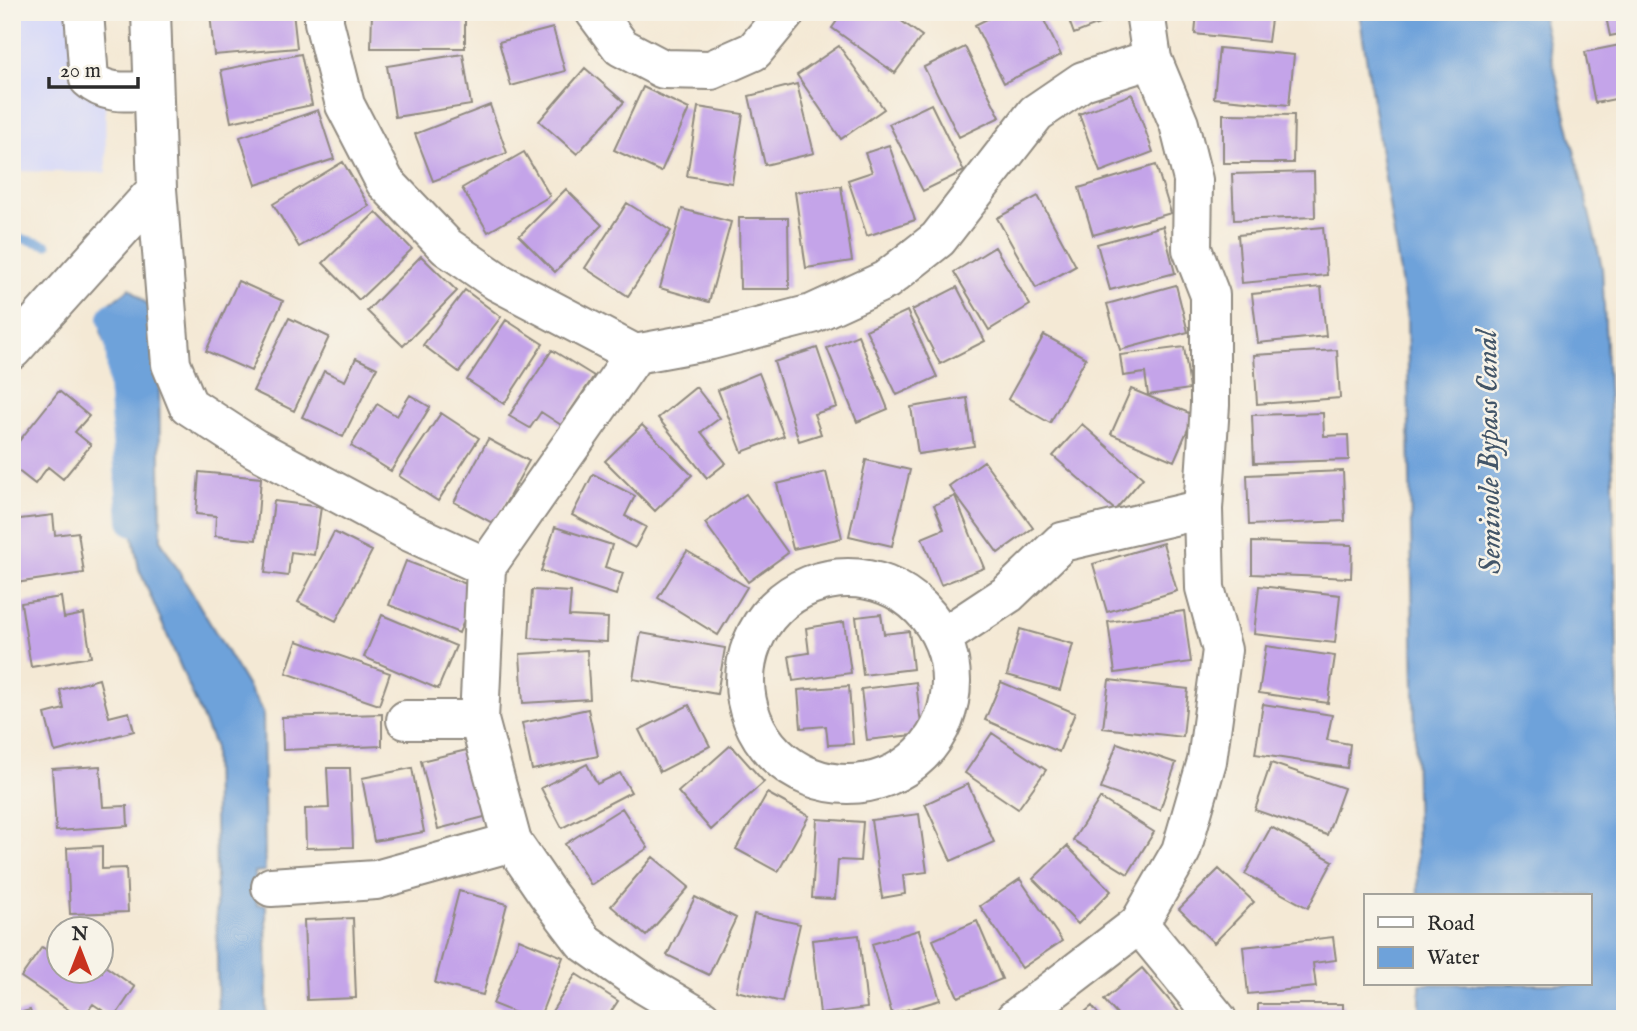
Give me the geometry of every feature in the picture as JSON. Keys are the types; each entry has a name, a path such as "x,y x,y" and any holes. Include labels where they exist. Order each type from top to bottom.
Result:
{"street":[{"path":"84,12 89,79 96,86 110,92 153,91"},
{"path":"151,12 157,189 171,364 188,405 254,448 486,568"},
{"path":"324,12 324,22 345,105 385,182 447,247 498,282 635,354 710,340 812,314 886,279 938,239 1036,113 1083,81 1152,59"},
{"path":"595,12 621,47 663,69 711,70 754,51 786,12"},
{"path":"1015,1019 1139,924 1181,850 1207,761 1222,650 1205,588 1203,509 1210,405 1210,295 1192,249 1193,180 1179,124 1152,59 1145,12"},
{"path":"12,350 157,189"},
{"path":"635,354 486,568 479,720 512,842 547,893 584,942 645,985 702,1019"},
{"path":"943,637 1008,594 1062,542 1203,509"},
{"path":"836,577 880,581 917,603 943,637 953,679 944,721 919,757 882,779 839,784 797,771 765,743 746,704 746,660 763,620 795,591 836,577"},
{"path":"406,720 479,720"},
{"path":"271,887 376,880 512,842"},
{"path":"1139,924 1217,1019"}],"shaded area":[{"path":"12,12 104,12 106,173 12,171"}],"water":[{"name":"Seminole Bypass Canal","path":"1359,12 1541,12 1602,267 1613,479 1625,1019 1420,1019 1420,986 1592,986 1592,894 1418,894 1407,319"},
{"path":"130,288 151,308 159,375 161,541 263,712 265,871 255,872 257,905 266,905 267,1019 218,1019 214,745 139,569 132,532 128,372 123,360 107,347 101,331 108,305"}],"building":[{"path":"210,12 293,12 297,48 214,55"},
{"path":"372,12 465,12 465,48 371,48"},
{"path":"495,12 555,12 555,17 495,15"},
{"path":"843,12 889,12 922,36 895,73 832,28"},
{"path":"1001,12 1040,12 1061,55 1004,83 975,25"},
{"path":"1066,12 1116,12 1117,17 1074,34"},
{"path":"1197,12 1272,12 1268,42 1195,34"},
{"path":"1605,12 1625,12 1625,33 1610,36"},
{"path":"553,28 565,71 511,86 499,42"},
{"path":"1625,44 1625,97 1595,103 1585,52"},
{"path":"839,46 884,109 841,139 797,75"},
{"path":"965,47 1000,117 959,137 924,67"},
{"path":"1219,48 1294,55 1289,105 1214,98"},
{"path":"301,54 312,105 231,122 221,70"},
{"path":"463,54 471,105 395,117 387,66"},
{"path":"585,68 624,102 577,154 539,121"},
{"path":"797,84 814,153 765,165 749,96"},
{"path":"643,87 689,109 661,172 614,150"},
{"path":"1132,94 1153,152 1100,172 1079,114"},
{"path":"931,104 964,171 923,191 889,124"},
{"path":"490,105 507,153 433,181 415,134"},
{"path":"698,107 743,114 732,183 687,176"},
{"path":"318,110 334,159 256,185 240,137"},
{"path":"1223,114 1294,115 1293,163 1223,163"},
{"path":"889,145 915,220 867,236 848,180 872,172 865,153"},
{"path":"524,152 550,196 488,232 462,188"},
{"path":"343,162 369,206 299,247 273,204"},
{"path":"1156,165 1171,213 1093,235 1079,188"},
{"path":"1314,172 1315,217 1234,220 1232,174"},
{"path":"841,186 852,261 806,268 795,192"},
{"path":"566,189 602,225 555,272 519,236"},
{"path":"1038,196 1076,266 1036,288 997,218"},
{"path":"627,203 671,231 628,296 585,268"},
{"path":"682,209 731,222 709,302 660,288"},
{"path":"376,212 412,249 359,300 323,263"},
{"path":"739,218 788,218 789,289 740,289"},
{"path":"1163,226 1175,273 1110,290 1097,244"},
{"path":"1323,227 1327,275 1242,283 1238,235"},
{"path":"995,247 1030,305 989,330 954,272"},
{"path":"421,256 457,291 403,346 367,311"},
{"path":"238,281 283,301 251,371 206,351"},
{"path":"1176,285 1188,332 1120,350 1107,304"},
{"path":"957,287 985,341 940,364 912,310"},
{"path":"1321,287 1326,336 1258,343 1252,294"},
{"path":"465,290 501,317 459,372 423,345"},
{"path":"907,311 937,377 897,395 866,330"},
{"path":"289,318 329,337 294,411 253,391"},
{"path":"506,320 543,344 504,404 467,380"},
{"path":"858,335 888,409 857,422 827,348"},
{"path":"1044,335 1086,358 1050,423 1008,399"},
{"path":"1184,347 1190,389 1148,395 1145,373 1123,376 1120,355"},
{"path":"817,348 837,407 814,414 821,434 799,441 774,362"},
{"path":"552,350 594,376 561,425 541,412 530,428 509,416"},
{"path":"1337,350 1340,398 1257,404 1254,355"},
{"path":"356,358 377,368 343,437 302,417 324,371 345,381"},
{"path":"759,373 784,436 742,452 718,390"},
{"path":"696,387 720,418 701,432 726,463 707,478 658,418"},
{"path":"1131,389 1194,415 1174,461 1111,434"},
{"path":"59,391 89,416 75,432 91,445 63,479 48,467 35,484 12,466 12,450"},
{"path":"410,395 430,407 391,471 351,446 377,404 397,416"},
{"path":"967,398 974,446 918,454 911,407"},
{"path":"441,413 479,438 438,501 399,476"},
{"path":"1323,413 1324,436 1348,435 1349,460 1254,463 1252,415"},
{"path":"1082,424 1143,478 1115,510 1053,456"},
{"path":"642,425 692,475 655,511 605,461"},
{"path":"488,439 529,461 494,524 454,502"},
{"path":"866,460 910,470 892,546 849,536"},
{"path":"984,461 1033,528 998,553 949,486"},
{"path":"1343,471 1345,521 1249,525 1247,475"},
{"path":"199,472 261,478 256,540 215,536 216,516 196,514"},
{"path":"826,472 842,538 793,549 777,484"},
{"path":"593,474 635,496 625,516 646,527 635,548 572,515"},
{"path":"746,494 788,553 748,582 705,523"},
{"path":"955,496 984,568 941,585 922,538 944,529 934,505"},
{"path":"274,501 321,507 314,555 291,552 288,576 265,573"},
{"path":"53,515 55,535 78,532 84,573 15,583 12,520"},
{"path":"555,527 612,545 605,567 623,573 616,595 541,571"},
{"path":"334,532 372,551 336,621 298,602"},
{"path":"1252,542 1352,545 1351,578 1252,574"},
{"path":"1163,543 1177,591 1107,612 1093,564"},
{"path":"687,551 747,587 718,635 658,598"},
{"path":"406,561 477,588 459,633 389,605"},
{"path":"1259,586 1340,595 1335,643 1254,634"},
{"path":"532,590 571,592 569,616 608,618 607,642 529,638"},
{"path":"61,597 64,618 84,614 91,657 31,667 21,603"},
{"path":"1184,611 1191,662 1115,673 1108,622"},
{"path":"881,614 884,634 909,631 913,669 863,675 856,617"},
{"path":"382,615 456,646 438,689 364,657"},
{"path":"844,622 851,673 793,681 789,656 809,653 806,628"},
{"path":"1020,629 1073,644 1060,690 1007,675"},
{"path":"641,633 725,648 717,694 633,679"},
{"path":"297,641 390,673 379,705 286,673"},
{"path":"1266,646 1335,656 1328,703 1259,693"},
{"path":"587,650 590,699 523,703 520,654"},
{"path":"99,679 109,717 129,712 134,731 55,752 45,714 64,709 60,690"},
{"path":"1109,680 1188,689 1183,737 1103,728"},
{"path":"916,682 922,734 867,740 861,689"},
{"path":"1001,682 1075,713 1059,752 985,720"},
{"path":"849,686 853,744 828,745 826,726 801,728 798,690"},
{"path":"1263,704 1332,715 1327,740 1350,744 1347,768 1255,754"},
{"path":"689,705 710,746 660,772 639,730"},
{"path":"588,709 598,756 532,770 522,723"},
{"path":"382,714 382,746 283,750 282,717"},
{"path":"992,733 1046,770 1018,809 965,773"},
{"path":"1117,743 1176,763 1160,810 1101,789"},
{"path":"731,745 764,782 711,830 678,792"},
{"path":"471,749 488,816 438,829 421,761"},
{"path":"1271,763 1344,788 1327,835 1255,810"},
{"path":"587,764 597,784 620,773 631,792 562,828 541,788"},
{"path":"100,766 103,807 127,806 128,826 56,831 52,769"},
{"path":"327,768 350,768 353,847 306,848 305,809 329,808"},
{"path":"412,768 424,832 374,841 362,778"},
{"path":"968,784 994,842 951,861 925,804"},
{"path":"767,793 809,816 778,872 736,849"},
{"path":"1100,798 1154,832 1128,874 1073,840"},
{"path":"622,808 648,848 591,885 565,844"},
{"path":"919,814 927,872 903,875 905,894 882,898 871,820"},
{"path":"817,819 863,822 860,861 838,860 835,899 812,898"},
{"path":"1271,827 1333,861 1308,908 1245,874"},
{"path":"102,846 102,869 126,868 128,912 70,914 67,848"},
{"path":"1067,846 1111,891 1078,924 1033,879"},
{"path":"653,857 689,887 646,936 611,906"},
{"path":"1219,869 1254,902 1214,943 1179,909"},
{"path":"1020,879 1062,941 1022,968 980,906"},
{"path":"459,891 507,904 483,995 435,983"},
{"path":"695,897 736,918 709,975 667,955"},
{"path":"754,914 800,924 782,1002 736,991"},
{"path":"353,918 356,998 307,1000 304,920"},
{"path":"977,921 1002,979 958,997 933,940"},
{"path":"919,930 940,1000 892,1014 872,944"},
{"path":"859,935 867,1008 820,1014 812,940"},
{"path":"1333,937 1336,960 1313,963 1316,987 1248,994 1243,947"},
{"path":"519,939 563,957 539,1019 531,1019 493,1004"},
{"path":"42,947 46,949 46,986 116,986 116,974 135,987 114,1018 93,1004 82,1019 21,977"},
{"path":"1142,968 1185,1019 1121,1019 1104,1000"},
{"path":"576,974 618,1001 606,1019 547,1019"},
{"path":"1258,1004 1343,1004 1343,1019 1258,1019"},
{"path":"1092,1006 1102,1019 1077,1019"},
{"path":"30,1010 33,1019 12,1019 12,1015"}],"waterway":[{"path":"12,236 47,245"},
{"path":"114,318 121,343 134,520"}]}
